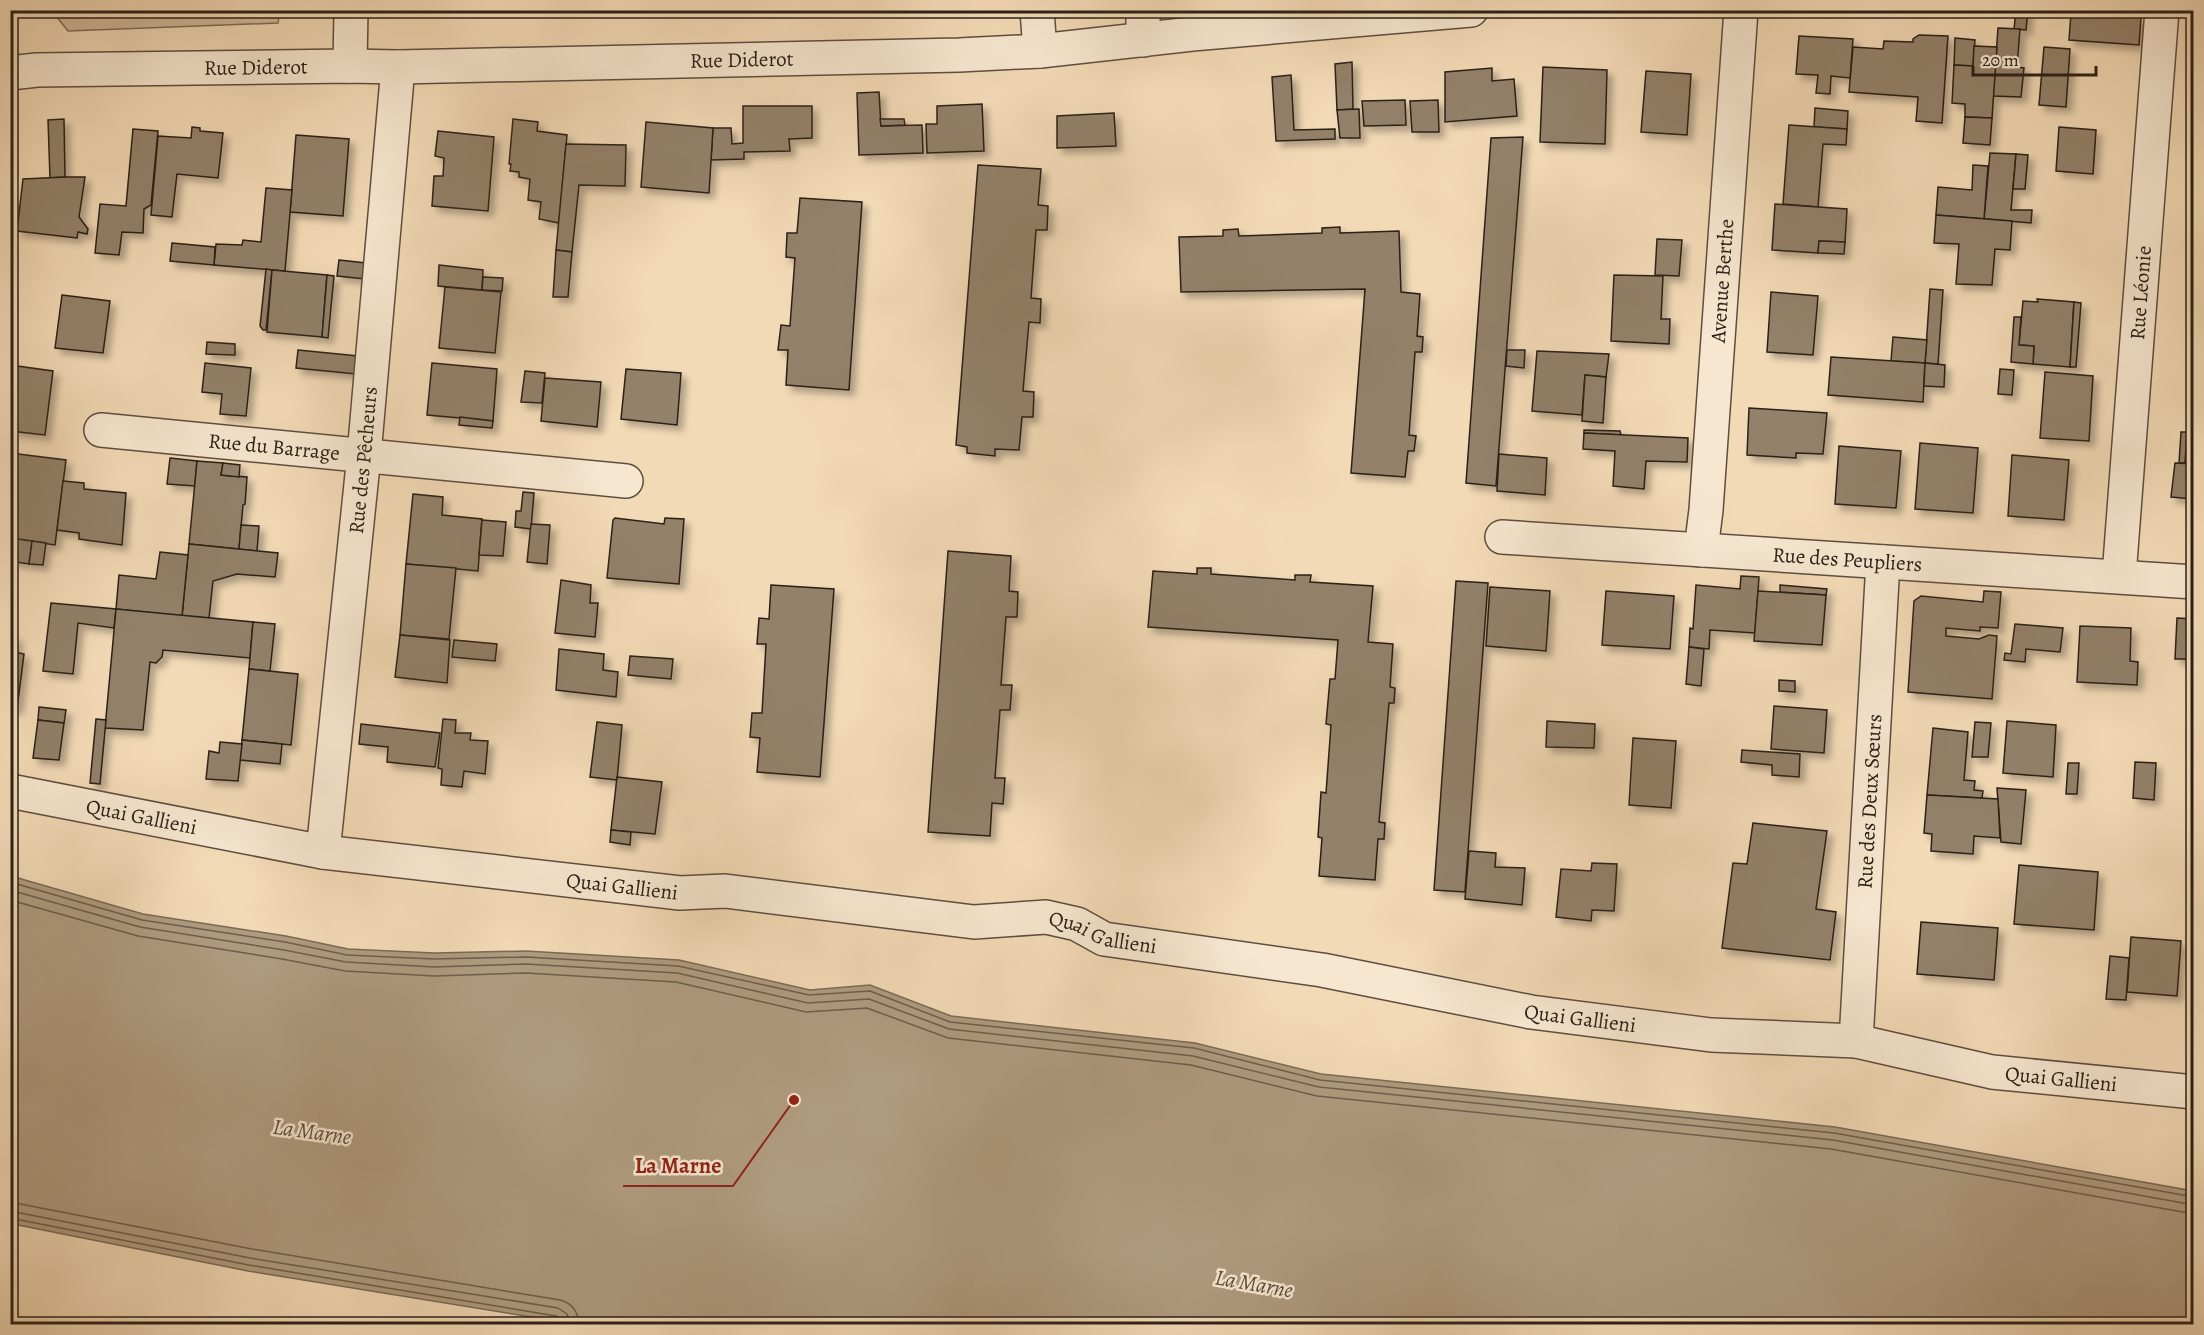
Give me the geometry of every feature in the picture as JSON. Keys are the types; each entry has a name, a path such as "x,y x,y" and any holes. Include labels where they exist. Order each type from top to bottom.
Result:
{"street":[{"path":"350,66 351,10"},
{"path":"1037,10 1040,51"},
{"name":"Rue Diderot","path":"10,73 38,70 350,66 398,68 959,55 1040,51 1143,25 1471,10"},
{"name":"Avenue Berthe","path":"1701,550 1707,498 1740,10"},
{"name":"Rue Léonie","path":"2119,576 2162,10"},
{"name":"Rue des Pêcheurs","path":"323,852 364,455 398,68"},
{"name":"Rue du Barrage","path":"101,430 626,481"},
{"name":"Rue des Peupliers","path":"1502,537 2193,582"},
{"name":"Rue des Deux Sœurs","path":"1856,1041 1883,562"},
{"name":"Quai Gallieni","path":"10,791 323,852 680,893 725,891 974,922 1046,917 1077,924 1104,939 1322,970 1531,1012 1711,1035 1856,1041 1992,1072 2193,1092"}],"shaded area":[{"path":"57,10 280,11 278,23 68,31 56,16"}],"water":[{"name":"La Marne","path":"11,876 143,914 286,936 348,949 434,953 526,951 679,960 810,990 870,985 951,1016 1195,1043 1321,1074 1835,1127 2193,1191 2193,1324 574,1324 248,1271 10,1224"}],"building":[{"path":"2016,10 2028,10 2026,30 2014,29"},
{"path":"2071,13 2141,17 2139,45 2069,40"},
{"path":"1998,28 2020,29 2017,67 2024,68 2021,97 1993,96"},
{"path":"1919,35 1948,36 1942,123 1916,121 1918,97 1849,92 1853,47 1883,49 1884,41 1913,42 1913,39"},
{"path":"1799,36 1853,39 1850,78 1831,76 1830,94 1816,93 1818,75 1796,74"},
{"path":"1955,38 1975,40 1973,66 1954,65"},
{"path":"1974,46 1997,47 1992,118 1965,117 1965,104 1952,103 1954,65 1973,66"},
{"path":"2044,47 2070,49 2066,107 2039,105"},
{"path":"1352,62 1353,109 1337,110 1335,64"},
{"path":"1543,67 1607,70 1605,144 1540,142"},
{"path":"1492,68 1492,81 1514,79 1517,116 1445,122 1445,72"},
{"path":"1646,71 1691,74 1687,135 1641,132"},
{"path":"1291,75 1294,130 1335,129 1335,139 1276,141 1272,77"},
{"path":"879,92 881,126 922,125 923,153 859,155 857,93"},
{"path":"1405,100 1406,125 1364,126 1362,101"},
{"path":"1438,100 1439,132 1412,132 1410,101"},
{"path":"982,104 984,151 927,153 926,124 937,124 937,106"},
{"path":"743,106 812,106 812,138 789,139 790,151 744,152 744,159 711,160 713,128 731,128 732,144 743,143"},
{"path":"1815,108 1848,111 1847,129 1814,127"},
{"path":"1359,109 1360,138 1340,138 1337,110"},
{"path":"1114,113 1116,146 1057,148 1057,116"},
{"path":"1965,117 1992,118 1990,145 1963,143"},
{"path":"64,119 65,177 50,178 48,120"},
{"path":"513,119 538,122 537,131 567,135 559,223 539,219 541,202 528,200 530,179 519,177 519,172 510,171"},
{"path":"880,119 904,119 905,125 881,126"},
{"path":"646,122 713,128 709,193 641,187"},
{"path":"1789,125 1847,129 1846,145 1823,144 1818,207 1783,204"},
{"path":"192,127 200,128 200,131 223,133 218,178 177,174 172,217 151,215 158,136 191,138"},
{"path":"2059,127 2096,130 2093,174 2056,171"},
{"path":"133,129 158,131 151,205 144,209 143,233 122,232 119,255 95,253 100,204 126,206"},
{"path":"438,131 494,137 488,211 432,206 434,176 443,176 444,158 435,156"},
{"path":"296,135 349,139 343,216 290,212"},
{"path":"1523,137 1496,486 1466,483 1491,138"},
{"path":"566,144 626,145 625,186 579,185 572,252 556,250"},
{"path":"1990,153 2016,154 2011,210 2032,210 2031,223 1984,219"},
{"path":"2016,154 2028,155 2025,189 2013,189"},
{"path":"978,165 1041,169 1038,205 1048,206 1047,230 1036,230 1031,298 1041,299 1040,323 1029,322 1023,391 1034,392 1033,417 1022,417 1019,450 995,449 995,456 967,453 967,447 956,445"},
{"path":"1973,165 1988,166 1984,219 1936,215 1938,187 1972,190"},
{"path":"85,177 79,217 88,229 87,234 78,232 77,238 17,231 23,179"},
{"path":"266,188 292,190 285,271 214,265 216,244 242,245 243,240 261,242"},
{"path":"800,198 862,202 849,390 786,385 788,350 778,350 781,325 790,326 795,258 786,257 787,233 797,233"},
{"path":"1775,204 1847,209 1845,242 1819,241 1818,253 1772,250"},
{"path":"1936,215 2012,221 2010,250 1995,249 1992,285 1956,284 1959,244 1934,243"},
{"path":"1340,227 1340,233 1399,231 1401,292 1420,294 1417,336 1423,337 1422,352 1415,352 1409,435 1416,436 1414,451 1408,451 1405,477 1351,473 1365,289 1181,292 1179,237 1223,236 1223,230 1238,229 1239,236 1322,233 1322,228"},
{"path":"1657,239 1682,240 1679,276 1655,275"},
{"path":"1819,241 1845,242 1844,254 1818,253"},
{"path":"172,243 215,247 214,265 170,261"},
{"path":"556,250 572,252 568,297 553,297"},
{"path":"339,260 366,263 365,279 337,276"},
{"path":"439,265 483,270 482,290 438,286"},
{"path":"266,269 272,270 266,330 263,330 260,326"},
{"path":"272,270 327,275 322,337 267,332"},
{"path":"327,275 334,276 328,338 322,337"},
{"path":"1614,275 1663,276 1661,319 1670,319 1669,344 1611,341"},
{"path":"483,277 503,278 502,291 482,290"},
{"path":"445,287 501,292 495,353 439,348"},
{"path":"1930,289 1943,290 1938,364 1925,363"},
{"path":"1771,292 1818,296 1813,355 1767,352"},
{"path":"62,295 110,301 103,353 55,348"},
{"path":"2037,299 2074,302 2070,367 2033,364 2034,346 2019,345 2023,301 2038,302"},
{"path":"2074,302 2081,303 2076,367 2070,367"},
{"path":"2014,317 2021,317 2019,345 2034,346 2033,364 2011,362"},
{"path":"1893,337 1927,340 1925,363 1891,361"},
{"path":"207,342 235,344 235,355 206,354"},
{"path":"298,350 358,356 356,374 296,368"},
{"path":"1507,350 1525,350 1524,368 1506,366"},
{"path":"1537,351 1609,354 1606,377 1585,375 1582,415 1532,411"},
{"path":"1831,357 1925,363 1923,402 1828,395"},
{"path":"205,363 251,368 246,416 220,414 222,394 202,392"},
{"path":"432,363 497,369 493,421 427,415"},
{"path":"1925,363 1945,365 1944,387 1924,386"},
{"path":"10,365 53,371 45,435 10,431"},
{"path":"626,369 681,373 677,425 621,419"},
{"path":"2000,369 2014,370 2012,395 1998,394"},
{"path":"525,371 545,373 542,403 521,402"},
{"path":"2045,372 2093,376 2089,441 2040,438"},
{"path":"1585,375 1606,377 1603,423 1582,421"},
{"path":"545,378 601,382 597,427 541,421"},
{"path":"1749,408 1827,413 1823,454 1796,453 1796,458 1747,455"},
{"path":"2189,413 2194,413 2194,464 2185,463"},
{"path":"460,417 493,421 492,428 459,425"},
{"path":"1584,430 1620,431 1621,435 1584,433"},
{"path":"2181,432 2187,432 2185,463 2179,463"},
{"path":"1584,433 1688,438 1687,462 1646,461 1644,489 1613,486 1615,451 1583,449"},
{"path":"1920,443 1978,448 1973,513 1915,509"},
{"path":"1839,446 1901,451 1896,508 1835,504"},
{"path":"10,453 66,460 55,545 14,539 18,510 13,505 15,489 10,488"},
{"path":"1499,454 1547,458 1545,495 1497,491"},
{"path":"2012,455 2069,460 2064,520 2008,516"},
{"path":"170,458 197,461 195,486 167,484"},
{"path":"197,461 223,463 221,475 247,477 239,549 189,544"},
{"path":"223,463 240,465 239,477 221,475"},
{"path":"2175,463 2194,464 2194,499 2171,497"},
{"path":"63,481 84,483 84,489 126,493 122,545 79,539 79,533 57,530"},
{"path":"523,492 534,493 531,529 515,527 516,511 521,511"},
{"path":"413,494 443,497 442,515 482,519 478,571 406,564"},
{"path":"615,518 664,524 665,518 684,519 679,584 607,578"},
{"path":"482,520 506,522 503,556 479,555"},
{"path":"531,524 550,525 547,564 527,562"},
{"path":"241,525 259,526 257,551 239,549"},
{"path":"10,538 32,541 29,564 10,561"},
{"path":"32,541 46,543 43,565 29,564"},
{"path":"189,544 278,553 275,577 237,574 213,581 209,618 182,616"},
{"path":"948,551 1011,556 1009,591 1018,592 1017,617 1006,617 1001,685 1012,685 1010,710 1000,710 995,778 1005,778 1003,804 992,803 990,836 928,832"},
{"path":"160,552 188,555 182,616 116,609 119,575 156,579"},
{"path":"406,564 456,568 449,639 400,635"},
{"path":"1197,568 1211,568 1211,574 1295,580 1295,575 1311,575 1310,582 1373,586 1368,642 1393,644 1390,687 1395,688 1394,703 1389,703 1379,822 1385,823 1384,839 1378,839 1375,880 1319,876 1322,838 1318,837 1321,792 1326,793 1331,725 1326,724 1330,679 1335,679 1338,640 1148,627 1153,571 1197,574"},
{"path":"1741,576 1759,577 1755,633 1710,630 1709,649 1689,647 1690,628 1693,629 1696,585 1740,589"},
{"path":"561,580 591,585 590,603 598,603 595,637 555,633"},
{"path":"1456,581 1488,583 1465,892 1434,890"},
{"path":"771,585 834,589 820,777 757,772 760,738 750,737 752,713 762,713 766,644 757,644 759,618 769,619"},
{"path":"1780,585 1827,589 1826,595 1780,592"},
{"path":"1490,587 1550,591 1546,651 1486,646"},
{"path":"1606,591 1674,596 1670,649 1602,645"},
{"path":"1758,591 1826,595 1822,645 1754,641"},
{"path":"1984,591 2001,592 1998,628 1980,627 1980,631 1946,628 1946,636 1979,639 1989,635 1997,636 1992,699 1908,692 1914,601 1921,596 1983,602"},
{"path":"51,603 116,609 114,628 78,623 73,674 43,671"},
{"path":"116,609 253,622 250,658 163,650 162,657 156,663 150,662 143,730 105,728"},
{"path":"2177,618 2194,619 2194,659 2175,659"},
{"path":"253,622 275,624 270,671 249,669"},
{"path":"2015,624 2063,628 2060,652 2026,649 2025,662 2004,660 2005,653 2011,654"},
{"path":"2080,626 2131,628 2130,661 2138,662 2137,685 2077,682"},
{"path":"400,635 450,640 447,683 395,677"},
{"path":"10,636 17,637 15,652 24,654 17,709 10,708"},
{"path":"454,640 497,644 495,661 452,657"},
{"path":"1689,647 1704,649 1701,686 1686,684"},
{"path":"559,649 604,654 603,670 618,672 616,697 556,690"},
{"path":"630,656 673,659 671,679 628,675"},
{"path":"249,669 298,674 291,745 242,740"},
{"path":"1779,680 1795,681 1795,692 1779,691"},
{"path":"1774,706 1827,710 1824,753 1771,749"},
{"path":"39,707 66,710 64,723 38,720"},
{"path":"96,719 106,720 100,784 90,783"},
{"path":"443,719 456,720 455,733 471,733 470,740 488,741 485,774 464,771 462,787 441,785 442,769 438,768"},
{"path":"38,720 64,723 59,760 33,758"},
{"path":"1547,721 1595,724 1594,748 1546,747"},
{"path":"2007,721 2056,725 2053,777 2003,773"},
{"path":"597,722 622,725 617,780 590,777"},
{"path":"1975,722 1991,723 1988,757 1972,757"},
{"path":"361,724 440,733 435,767 387,762 388,747 359,744"},
{"path":"1933,728 1968,732 1964,780 1975,781 1974,790 1983,791 1982,798 1927,795"},
{"path":"1633,738 1676,741 1671,808 1629,805"},
{"path":"242,740 282,744 280,764 240,760"},
{"path":"220,742 242,744 238,781 206,779 209,751 219,753"},
{"path":"1742,750 1800,754 1799,777 1772,775 1772,765 1741,762"},
{"path":"2135,762 2156,763 2154,800 2133,798"},
{"path":"2068,763 2079,763 2077,794 2066,794"},
{"path":"617,777 662,782 655,834 611,830"},
{"path":"1997,788 2026,790 2021,844 2001,842"},
{"path":"1927,795 1998,799 2000,838 1974,836 1973,854 1931,851 1932,834 1924,833"},
{"path":"1753,823 1827,831 1816,909 1836,912 1830,960 1722,948 1733,863 1747,864"},
{"path":"611,830 631,832 630,845 610,842"},
{"path":"1469,851 1496,853 1495,867 1525,868 1522,905 1465,899"},
{"path":"1592,863 1617,864 1614,911 1592,910 1591,921 1556,917 1561,869 1591,871"},
{"path":"2019,865 2098,872 2094,930 2014,924"},
{"path":"1921,922 1998,928 1994,980 1917,974"},
{"path":"2131,937 2181,941 2177,996 2127,992"},
{"path":"2110,956 2129,958 2126,1000 2106,999"}],"place":[{"name":"La Marne","path":"794,1100"}]}
